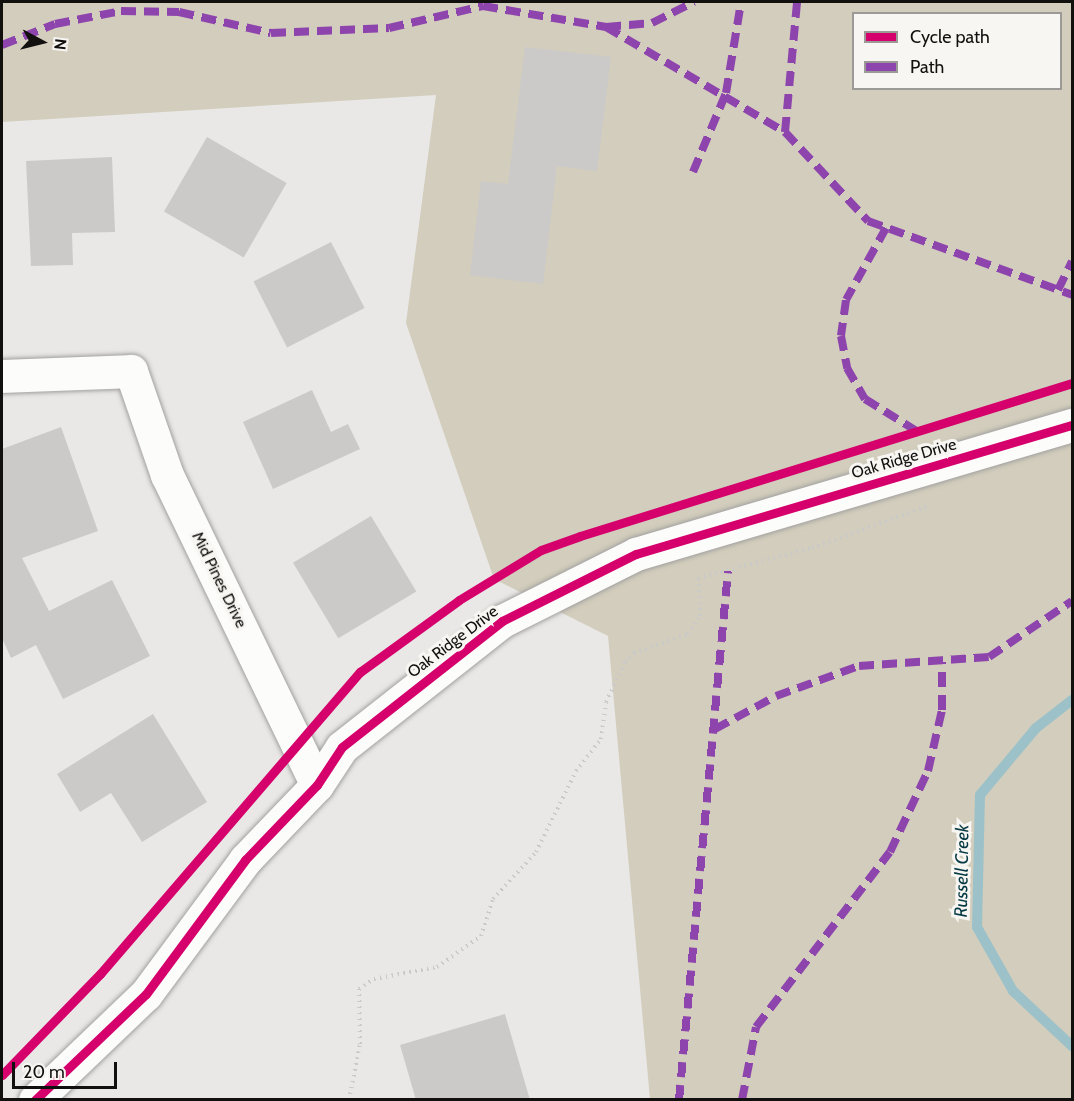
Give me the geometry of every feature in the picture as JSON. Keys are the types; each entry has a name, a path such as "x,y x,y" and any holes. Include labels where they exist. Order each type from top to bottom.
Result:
{"street":[{"name":"Mid Pines Drive","path":"2,376 131,371 167,475 317,785"},
{"name":"Oak Ridge Drive","path":"35,1100 146,994 245,861 317,785 342,747 502,621 625,559 1072,425"}],"path":[{"path":"349,1100 360,1044 359,989 374,979 437,967 481,936 493,899 536,852 576,771 601,739 606,702 625,662 634,653 688,634 700,616 698,578 844,537 940,500"}],"shaded area":[{"path":"2,2 1072,2 1072,1099 650,1099 608,636 494,579 406,323 436,95 2,122"}],"building":[{"path":"525,47 611,57 597,171 557,166 543,284 470,275 481,181 508,184"},
{"path":"207,137 287,183 244,257 164,211"},
{"path":"112,157 115,232 72,233 73,265 31,266 26,161"},
{"path":"331,242 365,308 287,347 253,281"},
{"path":"312,390 331,432 348,424 360,449 273,489 243,422"},
{"path":"61,427 98,531 22,558 49,611 112,580 150,656 63,699 36,645 11,658 2,638 2,449"},
{"path":"371,516 416,591 338,638 293,563"},
{"path":"153,714 207,802 142,842 111,793 80,812 57,774"},
{"path":"505,1014 530,1100 416,1100 400,1045"}],"waterway":[{"name":"Russell Creek","path":"1072,700 1036,728 980,795 977,927 1013,991 1072,1046"}],"marked path":[{"path":"606,27 652,23 694,2"},
{"path":"693,172 726,93 741,2"},
{"path":"785,132 797,2"},
{"path":"2,45 55,24 121,11 179,12 271,33 389,28 483,6 606,27 785,132 868,221 1072,295"},
{"path":"886,228 846,300 841,336 847,368 865,399 915,430"},
{"path":"1058,290 1072,261"},
{"path":"679,1100 728,571"},
{"path":"715,729 776,696 859,666 989,657 1072,601"},
{"path":"742,1100 756,1027 890,852 928,771 942,710 942,662"}],"cycle path":[{"path":"2,1075 100,974 360,672 459,600 541,550 580,536 1072,383"},
{"path":"35,1100 146,994 245,860 317,785 342,747 502,621 636,554 1072,425"}]}
